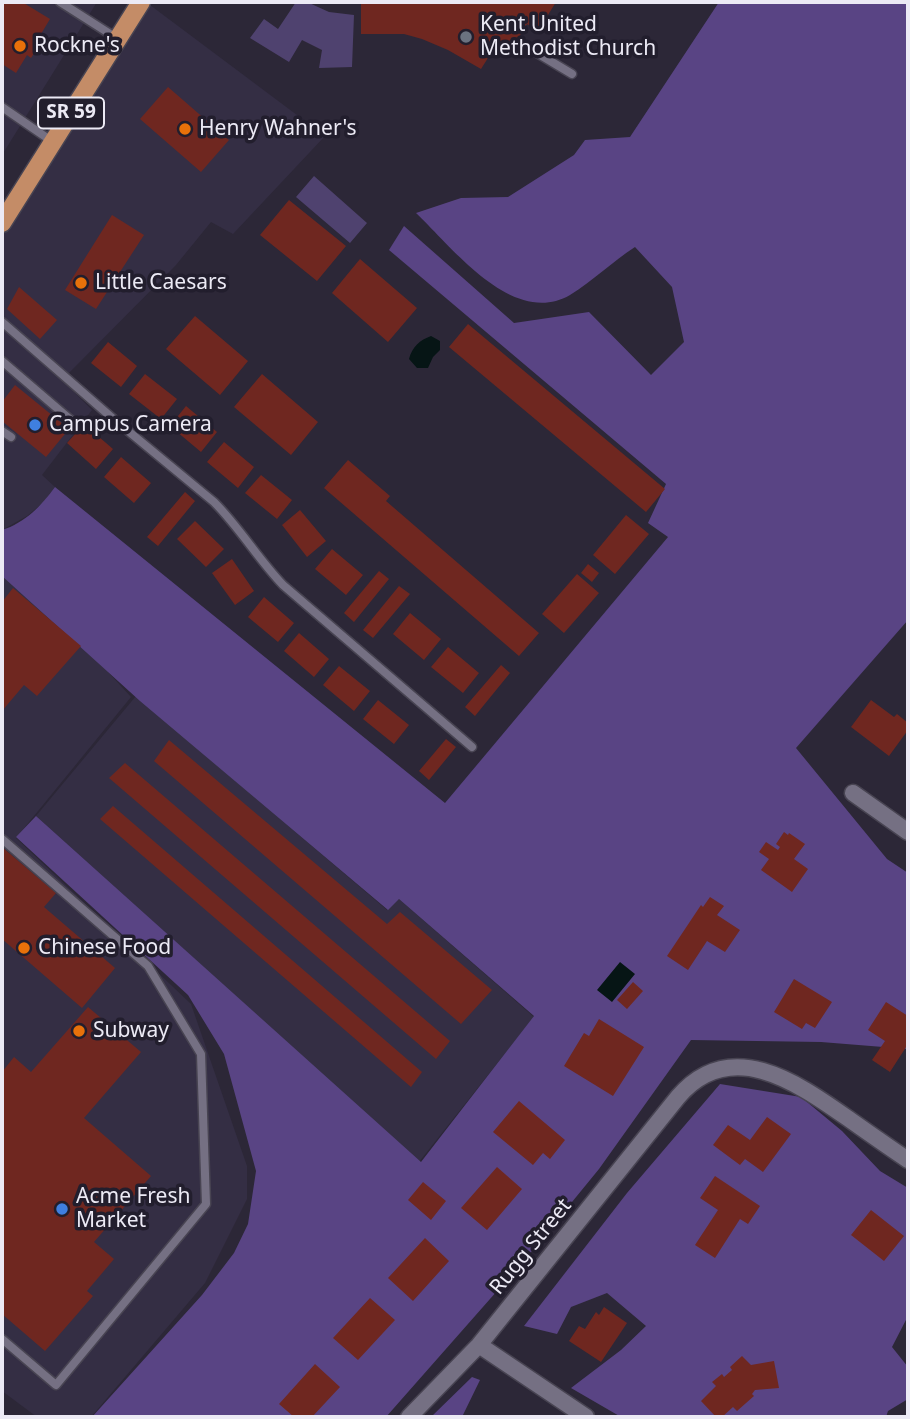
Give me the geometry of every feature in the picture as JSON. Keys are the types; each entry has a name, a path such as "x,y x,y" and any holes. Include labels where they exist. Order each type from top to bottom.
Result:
{"main road":[{"name":"SR 59","path":"2,223 141,2"}],"street":[{"path":"853,793 908,832"},
{"name":"Rugg Street","path":"409,1417 479,1345 678,1097 697,1079 710,1073 745,1068 775,1073 822,1100 908,1160"},
{"path":"479,1345 586,1417"}],"lane":[{"path":"60,2 118,39"},
{"path":"522,44 572,74"},
{"path":"2,107 53,142"},
{"path":"2,322 206,495 227,515 259,559 283,585 472,747"},
{"path":"2,361 72,421"},
{"path":"2,431 11,437"},
{"path":"2,838 148,966 201,1054 206,1204 56,1385 2,1339"}],"shaded area":[{"path":"2,2 97,2 2,155"},
{"path":"146,2 325,136 233,234 211,222 176,265 62,380 92,410 42,475 55,487 44,502 27,516 2,530 2,223"},
{"path":"296,2 307,2 329,12 354,15 352,67 319,68 322,50 302,40 289,62 250,38 264,19 278,29"},
{"path":"719,2 908,2 908,620 796,748 887,859 908,873 908,1049 821,1042 691,1040 599,1169 527,1257 386,1417 92,1417 202,1295 234,1253 248,1224 256,1171 224,1054 188,995 16,837 36,816 421,1162 534,1016 399,899 388,910 140,701 2,576 2,530 32,513 55,487 445,803 668,537 648,523 666,484 389,250 404,226 514,323 589,312 651,375 684,342 672,287 635,247 570,295 548,302 527,301 506,293 485,279 416,213 461,198 508,197 574,155 585,140 630,137"},
{"path":"314,176 367,223 350,243 296,197"},
{"path":"431,336 440,341 440,350 428,368 417,368 409,359 410,355 417,344"},
{"path":"2,575 87,649 131,697 16,838 191,1004 247,1166 247,1199 205,1283 91,1417 37,1417 2,1391"},
{"path":"136,696 387,910 399,899 534,1017 419,1162 36,816"},
{"path":"620,962 635,974 612,1002 597,990"},
{"path":"720,1084 801,1097 842,1131 880,1171 908,1188 908,1316 892,1347 908,1367 908,1399 888,1411 886,1417 621,1417 571,1388 621,1350 646,1326 607,1293 571,1307 557,1334 524,1326 627,1193"},
{"path":"472,1377 480,1380 462,1417 431,1417"}],"building":[{"name":"Rockne's","path":"2,2 22,2 50,19 41,34 45,36 31,58 27,55 16,73 2,64"},
{"name":"Kent United Methodist Church","path":"361,2 556,2 538,31 527,24 506,58 493,50 481,69 422,39 404,34 361,34"},
{"name":"Henry Wahner's","path":"168,87 229,140 201,172 140,119"},
{"path":"289,200 346,246 317,281 260,235"},
{"path":"112,215 144,235 96,309 65,290"},
{"path":"360,259 417,308 388,342 332,293"},
{"path":"19,287 57,320 40,339 7,309"},
{"path":"195,316 248,361 220,395 166,349"},
{"path":"468,324 665,489 646,512 449,347"},
{"path":"108,342 137,366 121,387 91,363"},
{"path":"145,374 177,399 161,419 129,394"},
{"path":"262,374 318,422 291,455 234,407"},
{"name":"Campus Camera","path":"15,385 69,429 46,457 2,421 2,402"},
{"path":"186,406 217,432 201,452 170,426"},
{"path":"84,424 113,449 96,469 67,443"},
{"path":"224,442 254,467 238,488 207,462"},
{"path":"121,457 151,483 134,503 104,477"},
{"path":"348,460 390,496 386,501 539,633 519,656 324,488"},
{"path":"261,475 292,500 277,519 245,493"},
{"path":"185,492 195,501 158,546 147,537"},
{"path":"300,510 326,541 307,557 282,525"},
{"path":"626,515 649,534 615,574 593,555"},
{"path":"195,521 224,549 206,567 177,539"},
{"path":"332,549 363,575 346,595 315,569"},
{"path":"232,559 254,591 235,605 212,573"},
{"path":"588,564 599,573 592,582 581,573"},
{"path":"379,571 389,579 354,622 344,613"},
{"path":"577,574 599,593 564,633 542,614"},
{"path":"399,586 410,594 373,638 363,630"},
{"path":"13,588 81,646 37,696 24,685 2,711 2,602"},
{"path":"264,597 294,623 278,642 248,617"},
{"path":"410,613 441,639 424,660 393,634"},
{"path":"299,633 329,659 314,677 284,651"},
{"path":"448,647 479,673 463,693 431,667"},
{"path":"501,665 510,673 475,716 465,707"},
{"path":"339,666 370,691 354,711 323,685"},
{"path":"378,700 409,725 394,744 363,719"},
{"path":"871,700 894,717 897,714 908,723 908,730 889,756 851,727"},
{"path":"446,739 456,747 429,780 419,771"},
{"path":"169,740 387,924 400,912 492,990 461,1024 154,761"},
{"path":"125,763 450,1041 436,1059 109,778"},
{"path":"113,806 422,1072 411,1087 100,819"},
{"path":"784,832 805,844 794,859 808,869 792,892 761,870 769,859 759,852 766,842 778,850 780,847 776,844"},
{"path":"2,847 56,893 44,907 115,968 82,1008 2,939"},
{"path":"710,897 724,906 717,915 740,930 725,952 707,941 688,970 667,956 701,905 703,907"},
{"path":"794,979 832,1002 815,1028 806,1023 802,1029 774,1012"},
{"path":"633,982 643,991 627,1009 617,1000"},
{"path":"886,1002 908,1016 908,1044 890,1072 872,1060 885,1041 868,1030"},
{"name":"Acme Fresh Market","path":"88,1007 141,1052 84,1118 151,1176 94,1242 114,1259 87,1291 93,1296 45,1351 2,1314 2,1072 14,1057 31,1072"},
{"path":"599,1019 644,1047 613,1096 564,1066 584,1033 589,1036"},
{"path":"519,1101 565,1140 550,1159 543,1153 533,1165 493,1132"},
{"path":"767,1117 791,1134 763,1172 745,1159 740,1165 713,1145 728,1125 750,1140"},
{"path":"497,1167 522,1189 487,1230 461,1208"},
{"path":"715,1176 760,1206 748,1224 740,1219 715,1258 695,1245 718,1210 700,1198"},
{"path":"423,1182 446,1201 431,1220 408,1200"},
{"path":"871,1210 904,1236 884,1261 851,1235"},
{"path":"425,1238 449,1261 413,1301 388,1278"},
{"path":"370,1298 395,1320 358,1360 333,1338"},
{"path":"604,1307 627,1323 601,1362 569,1341 579,1326 585,1329 596,1312 599,1315"},
{"path":"742,1356 751,1365 774,1361 779,1388 755,1390 752,1394 754,1396 737,1411 733,1407 722,1417 716,1417 701,1401 716,1386 712,1382 722,1374 724,1377"},
{"path":"315,1364 340,1387 312,1417 294,1417 279,1404"}],"place":[{"name":"Kent United Methodist Church","path":"466,37"},
{"name":"Rockne's","path":"20,46"},
{"name":"Henry Wahner's","path":"185,129"},
{"name":"Little Caesars","path":"81,283"},
{"name":"Campus Camera","path":"35,425"},
{"name":"Chinese Food","path":"24,948"},
{"name":"Subway","path":"79,1031"},
{"name":"Acme Fresh Market","path":"62,1209"}]}
